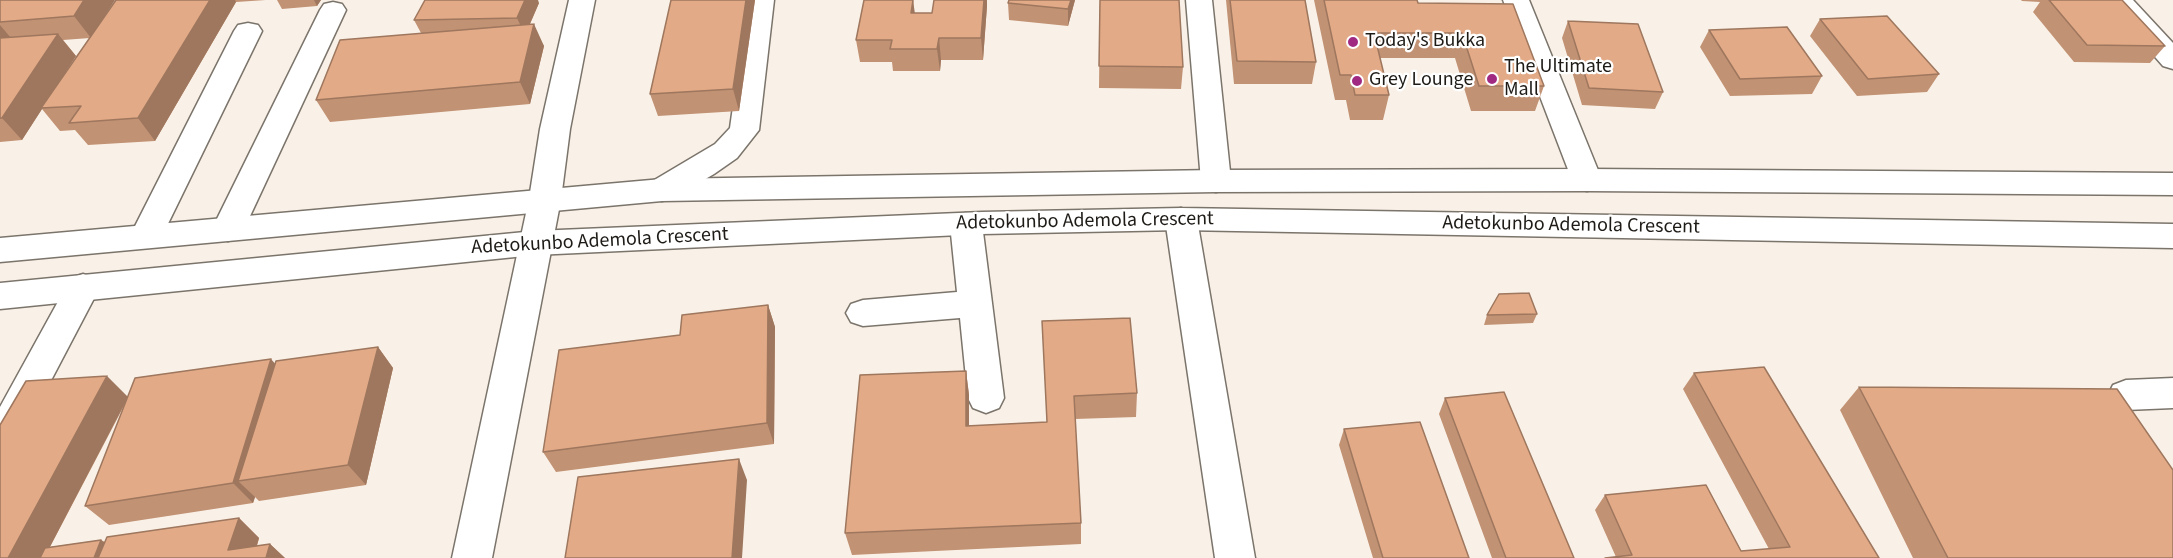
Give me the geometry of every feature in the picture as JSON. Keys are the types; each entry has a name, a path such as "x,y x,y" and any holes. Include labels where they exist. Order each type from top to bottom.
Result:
{"main road":[{"path":"472,558 545,199 555,129 582,0"},
{"path":"662,190 726,151 744,130 761,0"},
{"path":"1198,0 1216,181"},
{"path":"2118,0 2173,60"},
{"path":"228,229 333,10"},
{"path":"1513,11 1587,180"},
{"path":"146,236 248,31"},
{"name":"Adetokunbo Ademola Crescent","path":"0,250 662,190 1216,181 1587,180 2173,184"},
{"path":"1181,219 1235,558"},
{"name":"Adetokunbo Ademola Crescent","path":"0,296 535,243 966,224 1181,219 2173,236"},
{"path":"966,224 986,398"},
{"path":"0,442 83,286"},
{"path":"863,313 975,304"},
{"path":"2126,395 2173,393"}],"building":[{"path":"0,0 84,0 74,16 0,22"},
{"path":"116,0 210,0 138,118 69,123 81,106 41,108"},
{"path":"425,0 525,0 517,18 414,20"},
{"path":"671,0 746,0 733,89 650,94"},
{"path":"864,0 913,0 911,13 932,13 934,0 984,0 981,38 939,38 937,49 890,49 892,40 856,40"},
{"path":"1009,0 1071,0 1068,9 1008,3"},
{"path":"1100,0 1179,0 1183,67 1099,66"},
{"path":"1230,0 1305,0 1316,62 1237,61"},
{"path":"1324,0 1417,0 1418,3 1513,4 1544,86 1479,86 1462,33 1374,33 1389,95 1355,95 1351,75 1340,75"},
{"path":"2049,0 2122,0 2165,46 2087,45"},
{"path":"1887,16 1939,74 1868,79 1820,19"},
{"path":"1568,21 1638,24 1663,92 1589,88"},
{"path":"534,24 520,82 316,100 340,40"},
{"path":"1787,27 1822,76 1740,79 1709,30"},
{"path":"58,34 2,118 0,118 0,38"},
{"path":"1529,293 1537,314 1487,315 1499,294"},
{"path":"768,305 767,423 543,452 559,350 680,335 682,315"},
{"path":"1130,318 1137,393 1074,396 1081,523 845,533 860,375 966,371 966,426 1047,422 1042,321"},
{"path":"378,347 348,465 238,481 276,361"},
{"path":"271,359 233,483 85,506 135,378"},
{"path":"1764,367 1879,558 1605,558 1632,555 1605,495 1706,485 1741,551 1790,547 1694,373"},
{"path":"107,376 8,558 0,558 0,425 26,381"},
{"path":"1859,387 2117,389 2173,470 2173,558 1948,558"},
{"path":"1504,392 1574,558 1506,558 1445,398"},
{"path":"1420,422 1469,558 1383,558 1344,429"},
{"path":"739,459 732,558 565,558 578,477"},
{"path":"239,518 228,550 270,544 266,558 98,558 107,537"},
{"path":"101,540 94,558 40,558 45,548"}],"place":[{"name":"Today's Bukka","path":"1353,42"},
{"name":"The Ultimate Mall","path":"1492,79"},
{"name":"Grey Lounge","path":"1357,81"}]}
